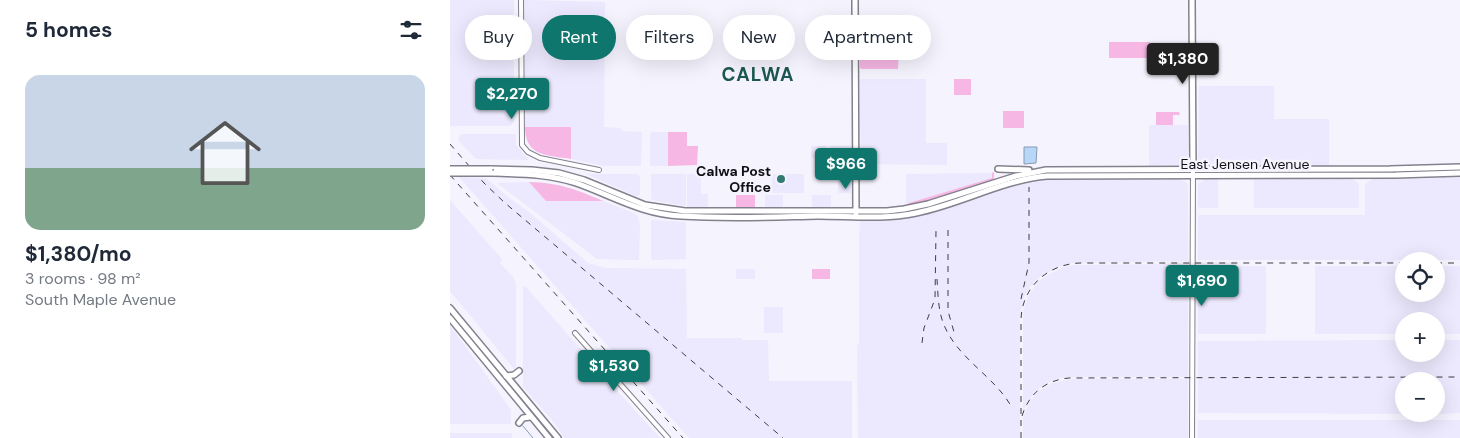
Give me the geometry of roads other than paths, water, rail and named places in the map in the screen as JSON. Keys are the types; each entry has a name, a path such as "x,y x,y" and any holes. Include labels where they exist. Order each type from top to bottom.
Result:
{"main road":[{"path":"855,0 856,214"},
{"path":"1192,0 1193,172"},
{"name":"East Jensen Avenue","path":"856,214 898,216 922,212 1031,178 1055,175 1460,167"},
{"path":"450,169 546,171 584,180 645,205 676,210 856,214 915,208 1016,176 1039,171"},
{"path":"998,169 1039,171"},
{"path":"450,173 492,171"},
{"name":"East Jensen Avenue","path":"1039,171 1396,176 1460,173"},
{"path":"450,308 558,438"},
{"path":"450,318 548,438"},
{"path":"506,376 514,375 519,371"},
{"path":"519,422 523,418 531,417"}],"street":[{"path":"521,0 522,145 528,152 540,158 599,170"},
{"path":"1192,438 1193,172"},
{"path":"575,334 668,438"}],"water":[{"path":"1024,147 1037,147 1036,163 1024,164"}],"waterway":[{"path":"523,426 533,438"}],"railway":[{"path":"450,144 484,183 505,203 783,438"},
{"path":"450,175 683,438"},
{"path":"1021,299 1029,263 1029,187"},
{"path":"948,230 948,311 954,332"},
{"path":"922,343 924,328 935,299 936,231"},
{"path":"1021,438 1021,319 1023,307 1032,287 1039,279 1057,268 1068,264 1080,263 1395,263"},
{"path":"1445,263 1460,263"},
{"path":"937,279 941,314 950,337 967,358 1004,395 1011,406"},
{"path":"1022,416 1029,401 1040,389 1053,382 1069,378 1460,377"}],"place":[{"name":"Calwa Post Office","path":"781,179"}],"district":[{"name":"CALWA","path":"758,74"}]}
